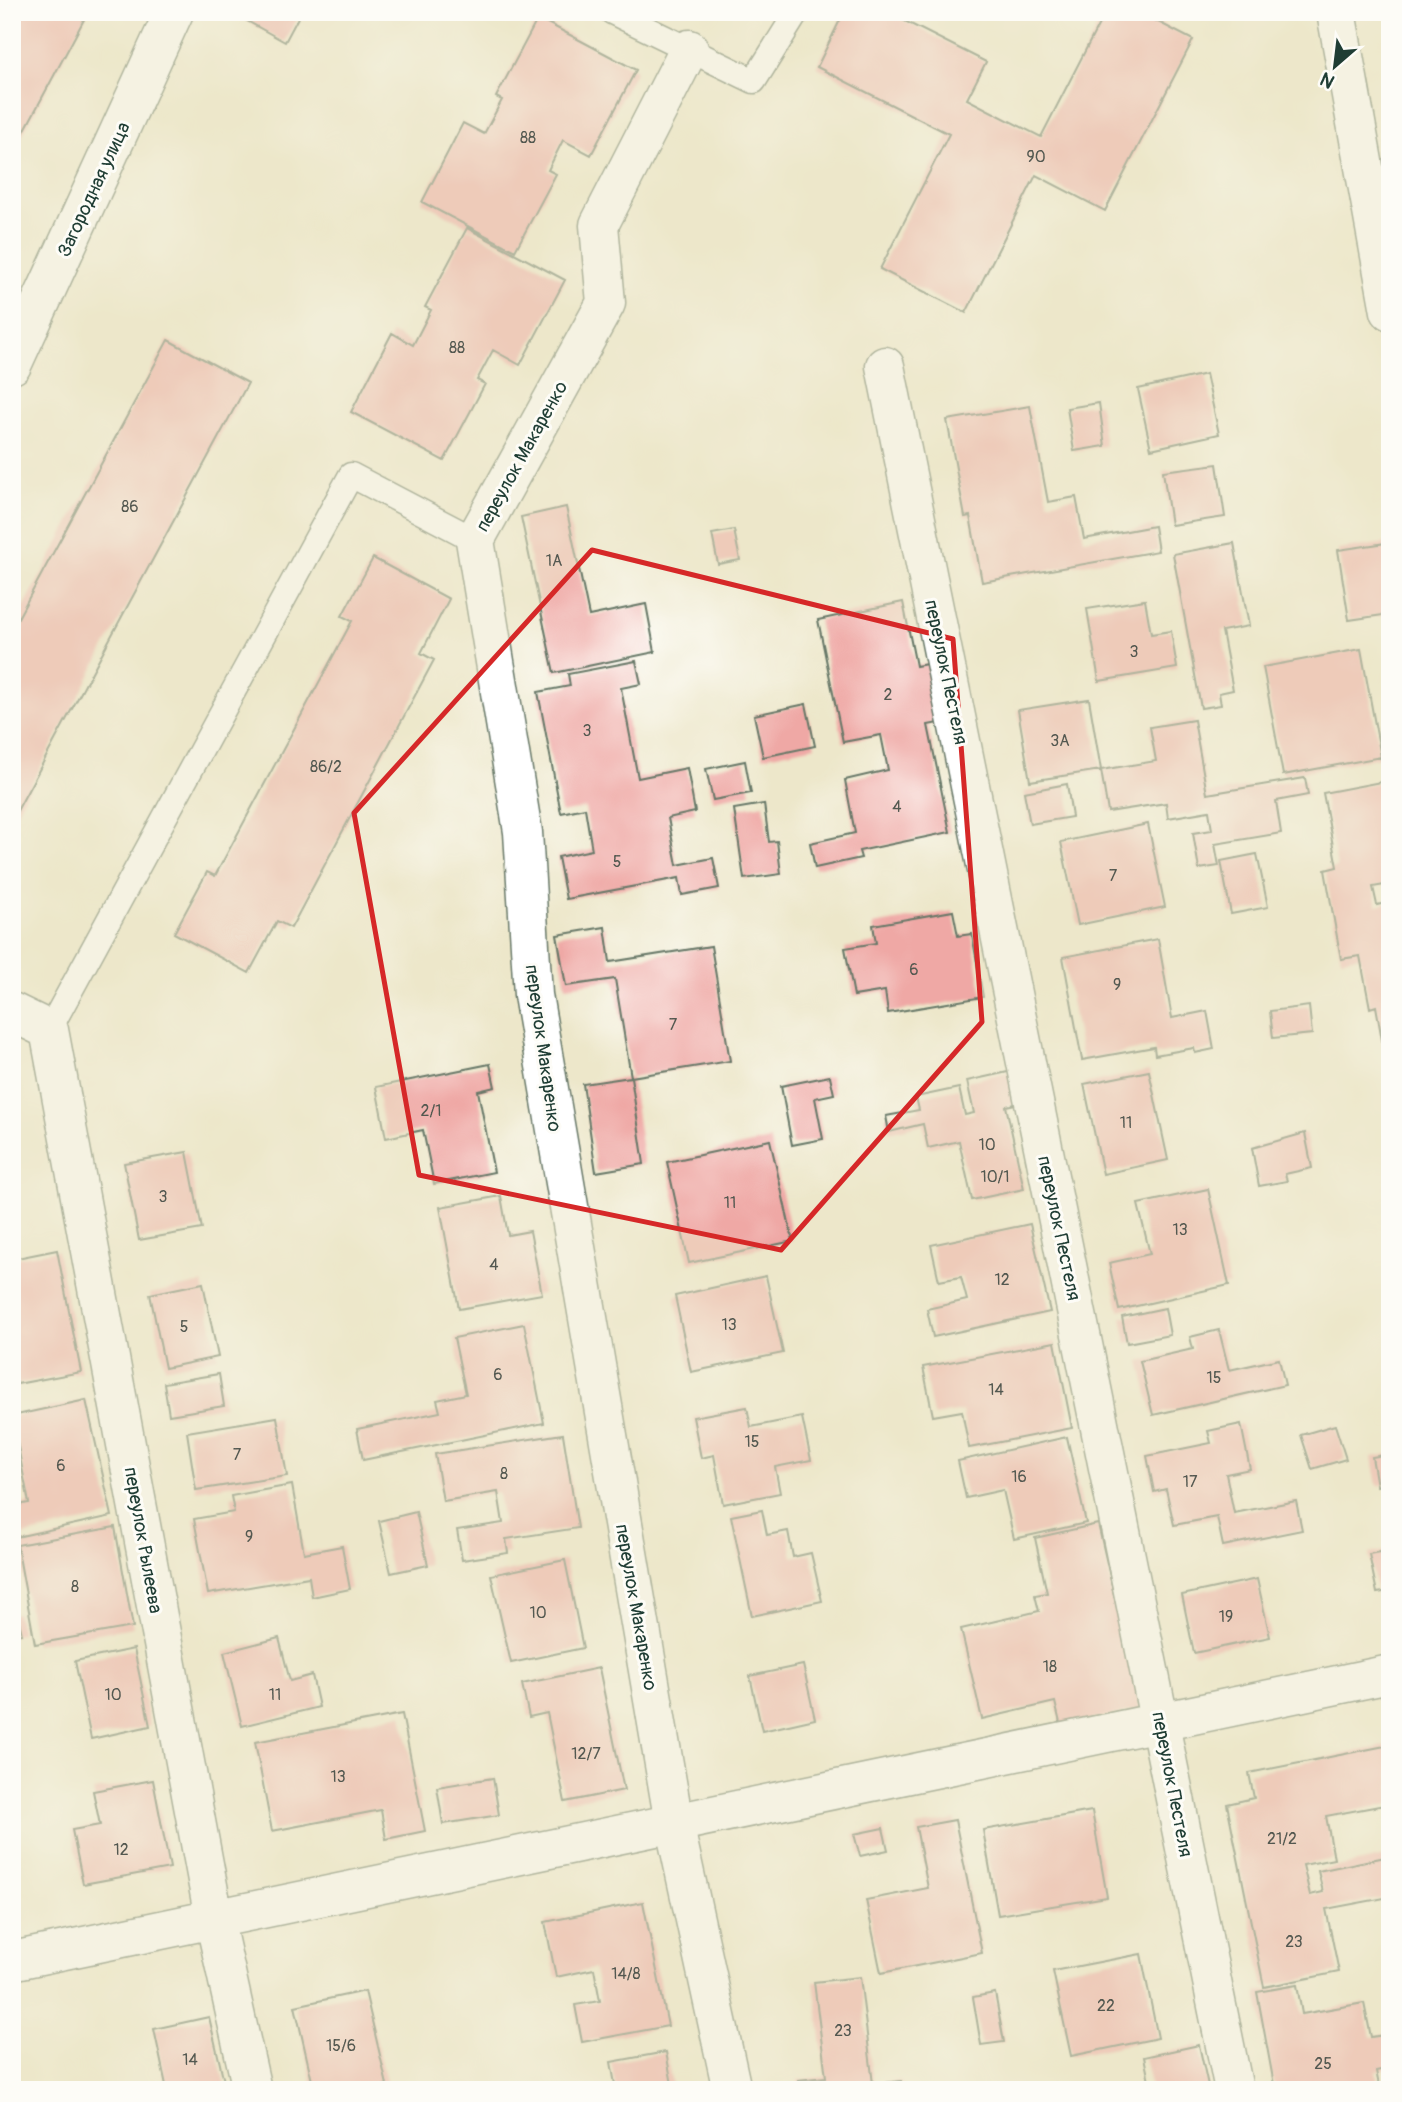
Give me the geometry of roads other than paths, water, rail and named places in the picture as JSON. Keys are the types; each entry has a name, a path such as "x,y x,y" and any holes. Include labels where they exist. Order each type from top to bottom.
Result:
{"street":[{"name":"Загородная улица","path":"12,365 174,12"},
{"path":"1335,12 1390,311"},
{"name":"переулок Макаренко","path":"690,49 599,225 606,303 475,540 523,832 533,995 674,1823 732,2090"},
{"name":"переулок Пестеля","path":"885,366 1234,2090"},
{"path":"12,1012 50,1030"},
{"name":"переулок Рылеева","path":"50,1030 214,1919 252,2090"},
{"path":"12,1961 1390,1674"}],"lane":[{"path":"612,12 754,81 797,12"},
{"path":"50,1030 351,475 475,540"}]}
